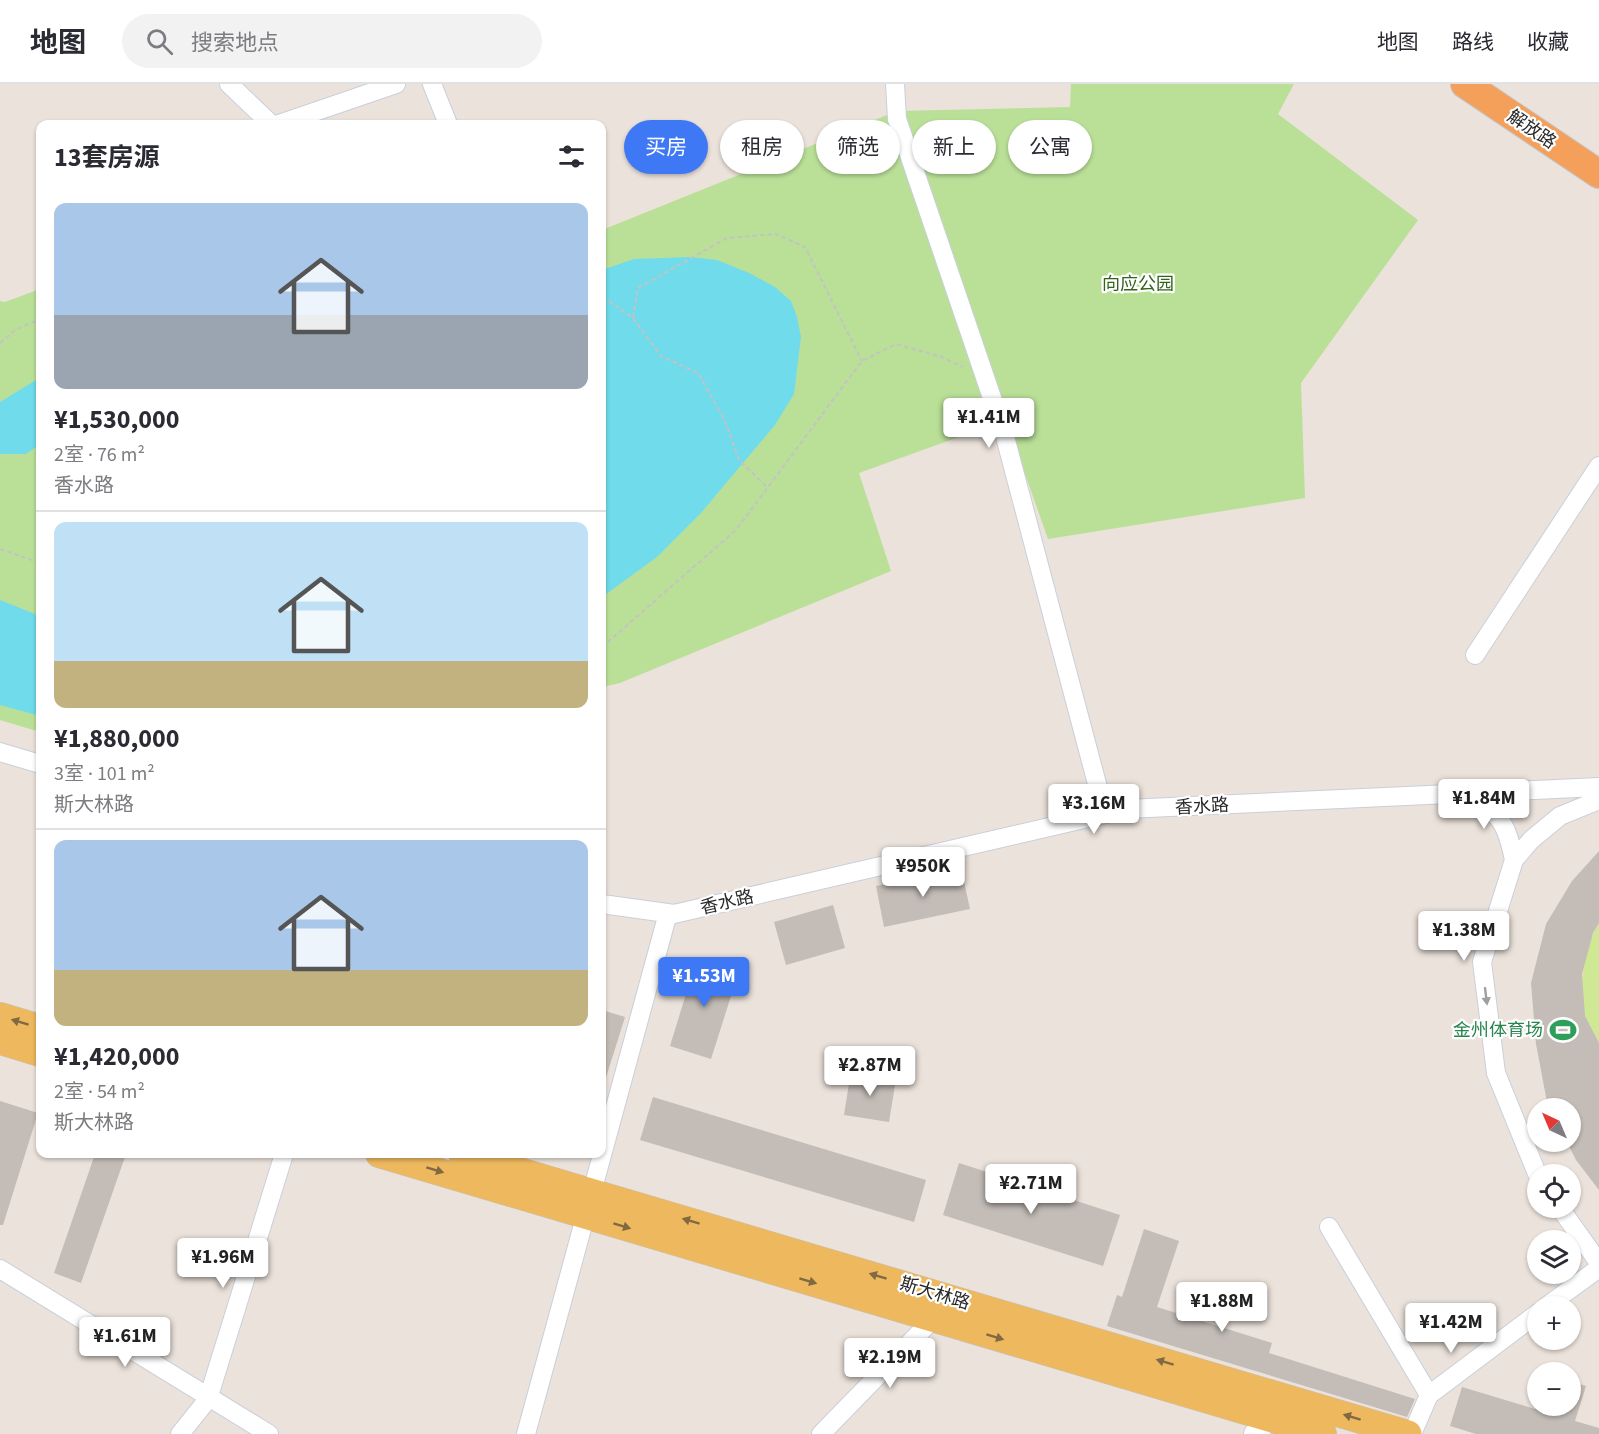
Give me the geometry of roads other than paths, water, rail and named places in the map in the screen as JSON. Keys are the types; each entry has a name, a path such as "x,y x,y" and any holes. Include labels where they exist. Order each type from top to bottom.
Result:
{"highway":[{"name":"解放路","path":"1465,84 1599,174"}],"main road":[{"path":"0,1016 36,1027"},
{"path":"0,1041 36,1052"},
{"name":"斯大林路","path":"396,1158 589,1203 1410,1434"},
{"name":"斯大林路","path":"472,1158 589,1203 1262,1426 1323,1434"}],"street":[{"path":"229,84 267,120"},
{"path":"291,120 396,84"},
{"path":"432,84 446,120"},
{"path":"895,84 897,119 1004,433 1105,814"},
{"path":"1475,655 1599,466"},
{"path":"0,752 36,763"},
{"name":"香水路","path":"606,905 674,914 1127,809 1599,787"},
{"path":"1464,794 1490,808 1508,831 1514,860"},
{"path":"1533,1164 1496,1073 1482,962 1514,860 1531,840 1560,816 1599,800"},
{"path":"606,1141 668,913"},
{"path":"180,1434 208,1399 283,1158"},
{"path":"526,1434 601,1158"},
{"path":"1567,1218 1599,1263"},
{"path":"1329,1227 1429,1395"},
{"path":"1561,1296 1599,1268"},
{"path":"0,1269 208,1399 269,1434"},
{"path":"821,1434 934,1318"},
{"path":"1410,1434 1429,1395 1527,1321"}],"water":[{"path":"691,257 717,260 749,273 775,287 791,301 801,337 794,394 775,425 701,513 657,557 606,594 606,269 634,259"},
{"path":"36,380 36,447 26,454 0,454 0,402"},
{"path":"0,600 36,614 36,715 0,705"}],"place":[{"name":"金州体育场","path":"1563,1030"}],"park label":[{"name":"向应公园","path":"1138,284"}]}
